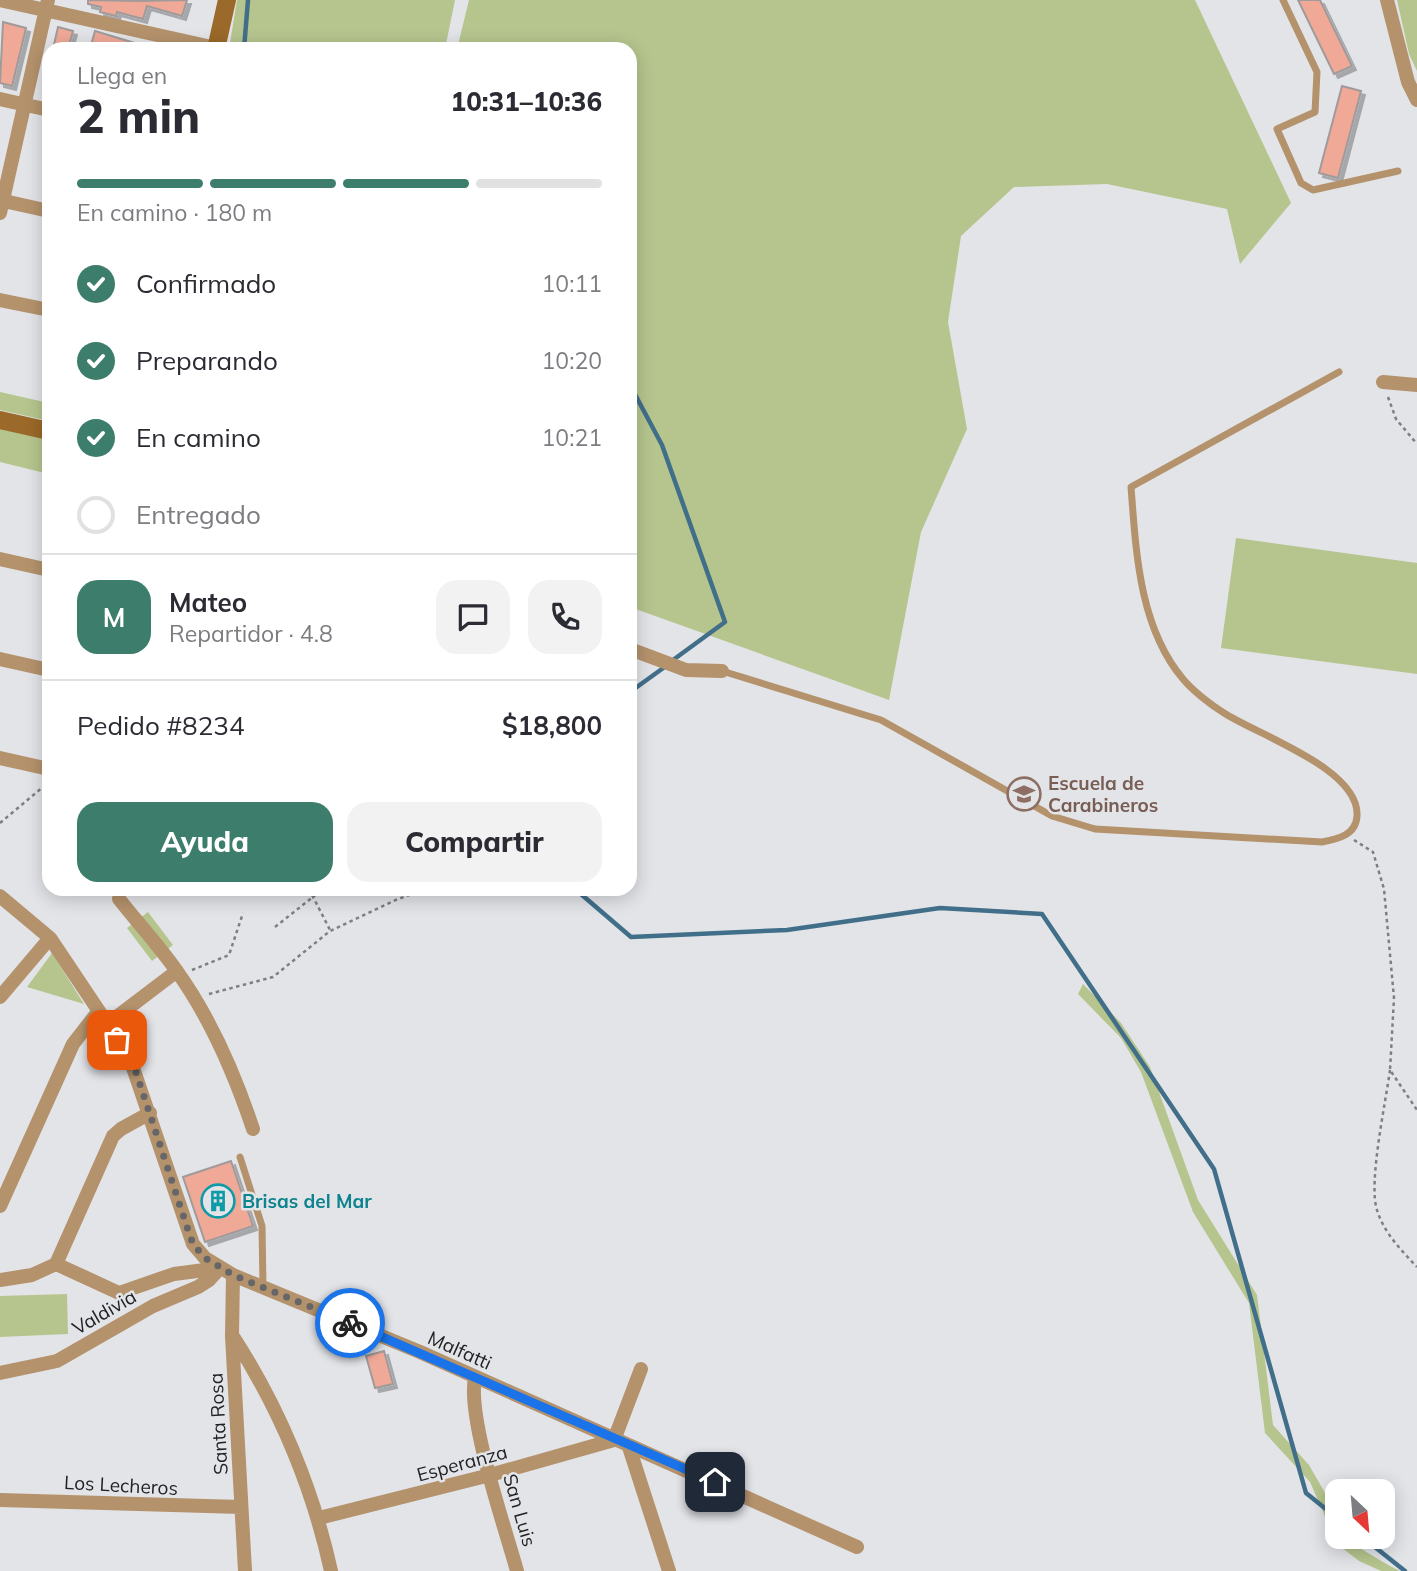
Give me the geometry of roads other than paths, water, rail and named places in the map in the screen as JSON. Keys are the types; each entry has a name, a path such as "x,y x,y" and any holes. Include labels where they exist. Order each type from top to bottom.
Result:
{"street":[{"path":"0,0 47,5 189,42"},
{"path":"218,42 227,0"},
{"path":"1387,0 1408,82 1417,100"},
{"path":"42,210 1,204 47,5"},
{"path":"0,99 42,109"},
{"path":"0,300 42,309"},
{"path":"1383,382 1417,385"},
{"path":"0,420 42,429"},
{"path":"0,559 42,568"},
{"path":"637,652 686,670 722,671"},
{"path":"0,659 42,668"},
{"path":"0,758 42,767"},
{"path":"0,896 50,937 129,1056 193,1244 205,1258 226,1271"},
{"path":"119,899 178,973 193,998 239,1087 253,1129"},
{"path":"0,997 50,937"},
{"path":"0,1206 73,1044 102,1018 178,973"},
{"path":"0,1280 32,1275 56,1264 113,1136 150,1113"},
{"name":"Malfatti","path":"56,1264 119,1293 174,1274 226,1271 629,1447 691,1471 857,1547"},
{"name":"Santa Rosa","path":"226,1271 245,1571"},
{"name":"Valdivia","path":"0,1373 57,1360 153,1306 198,1287 226,1271"},
{"path":"232,1336 260,1378 319,1518 331,1571"},
{"path":"614,1440 641,1369"},
{"name":"San Luis","path":"475,1378 472,1392 490,1475 517,1571"},
{"name":"Esperanza","path":"319,1518 490,1475 614,1440"},
{"path":"629,1447 669,1571"},
{"name":"Los Lecheros","path":"0,1500 241,1507"}],"lane":[{"path":"1283,0 1317,72 1315,112 1277,129 1301,183 1313,190 1398,171"},
{"path":"722,671 881,720 1052,816 1095,829 1322,842 1346,836 1355,826 1357,813 1352,792 1337,778 1222,712 1183,679 1156,635 1141,583 1131,487 1339,372"},
{"path":"240,1157 262,1226 263,1287"}],"waterway":[{"path":"245,42 248,0"},
{"path":"637,398 662,445 725,622 673,660"},
{"path":"637,687 666,666"},
{"path":"583,896 631,937 787,930 940,908 1042,914 1214,1169 1306,1493 1325,1508"},
{"path":"1377,1549 1405,1571"}],"place":[{"name":"Escuela de Carabineros","path":"1024,794"},
{"name":"Brisas del Mar","path":"218,1201"}]}
